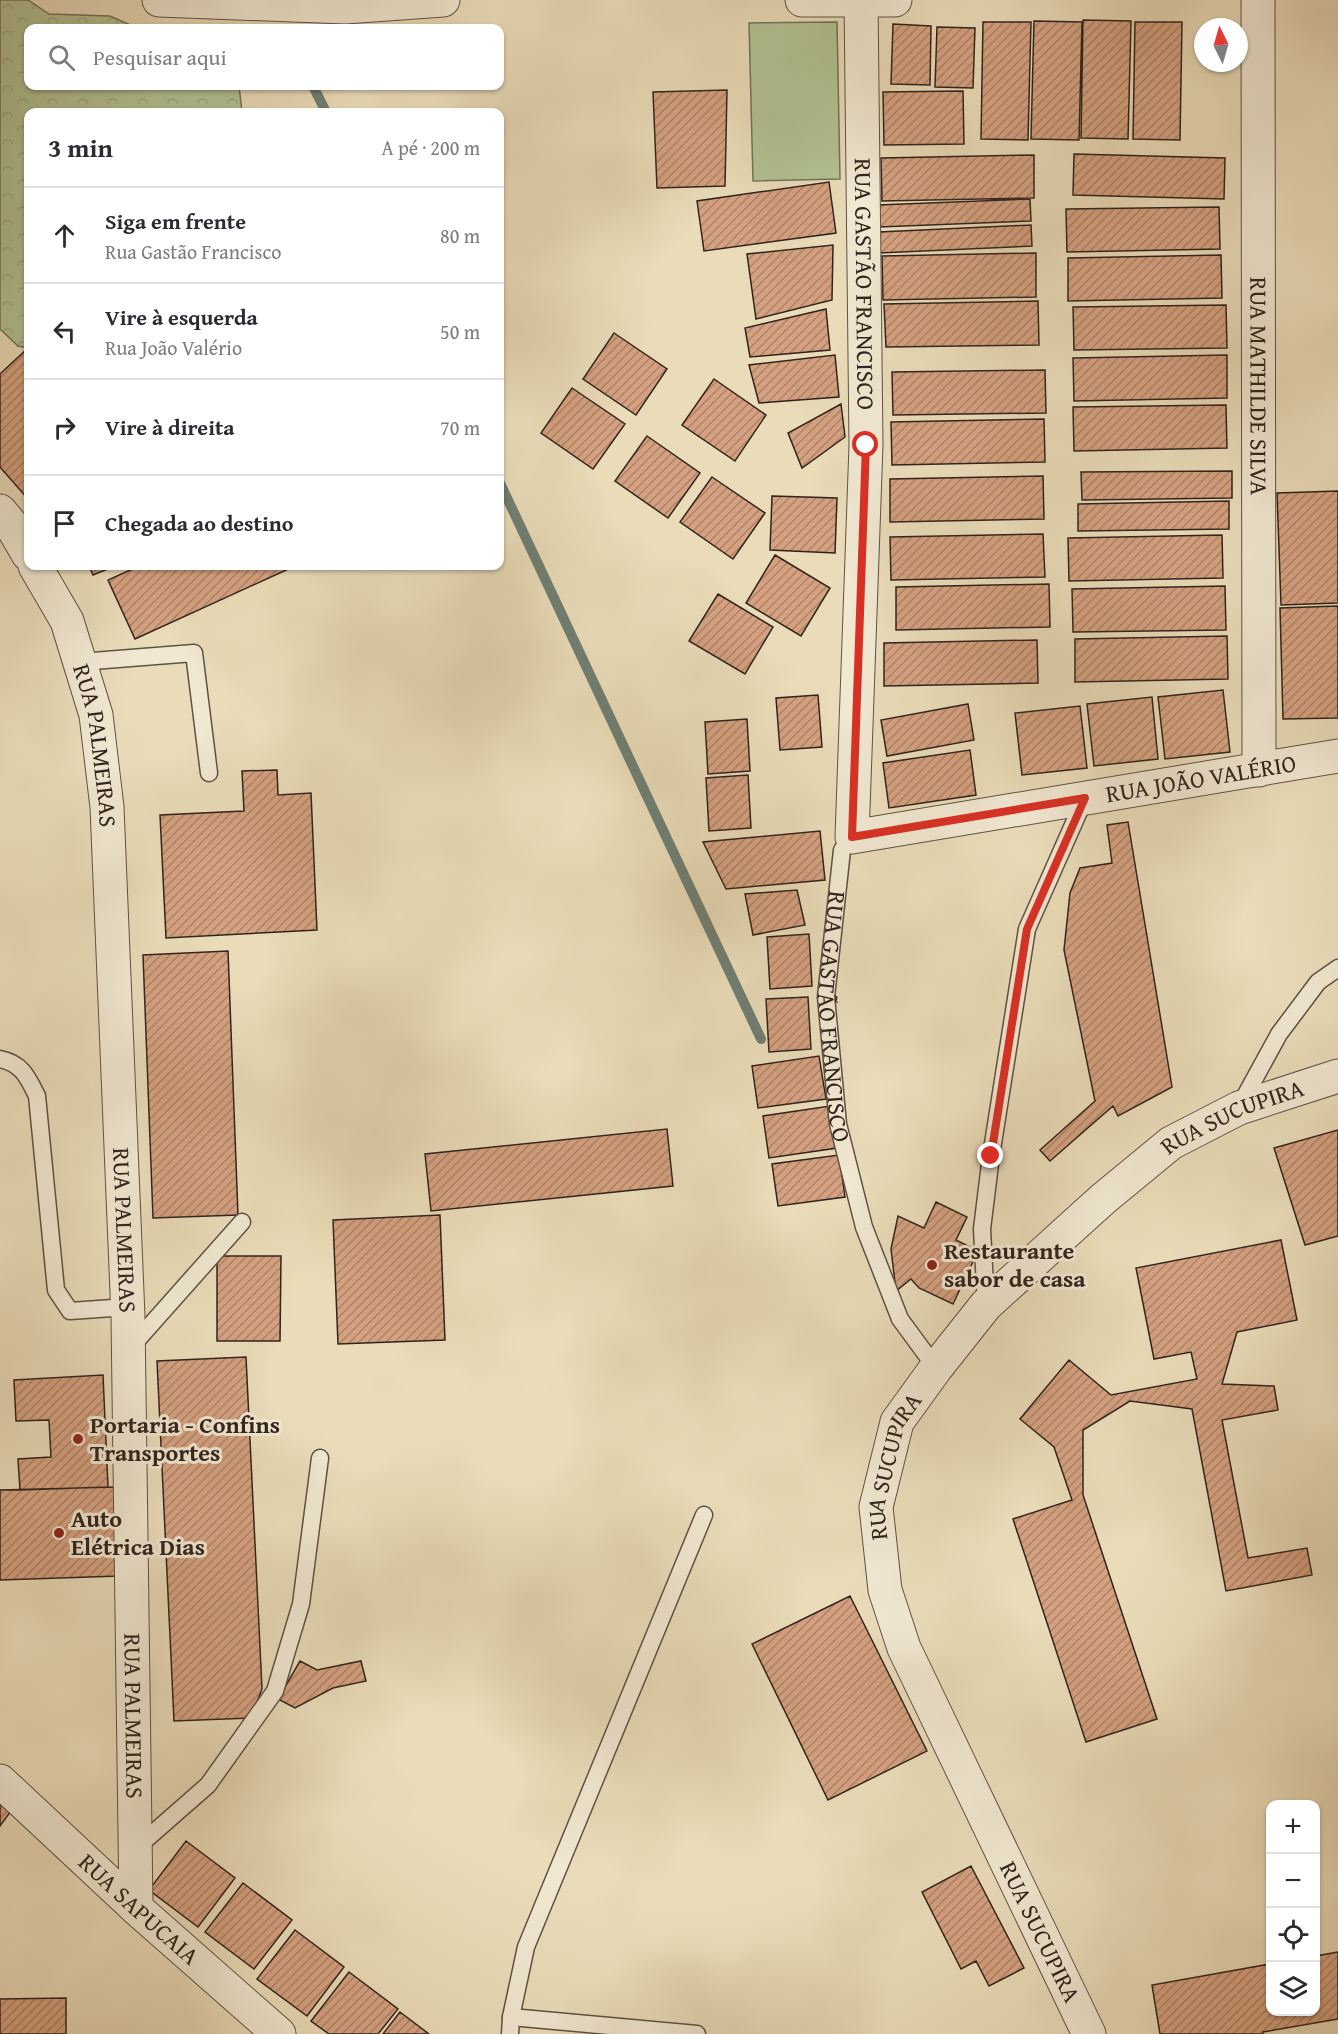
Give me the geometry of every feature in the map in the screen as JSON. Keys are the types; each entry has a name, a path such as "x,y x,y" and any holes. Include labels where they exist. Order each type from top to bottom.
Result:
{"street":[{"path":"159,0 345,7 443,0"},
{"path":"802,0 895,0"},
{"name":"RUA GASTÃO FRANCISCO","path":"852,837 866,445 861,0"},
{"name":"RUA MATHILDE SILVA","path":"1258,0 1259,770"},
{"path":"0,511 24,547"},
{"name":"RUA PALMEIRAS","path":"37,570 67,621 96,715 107,807 128,1307 136,1908"},
{"name":"RUA JOÃO VALÉRIO","path":"852,837 1338,756"},
{"name":"RUA SUCUPIRA","path":"1089,2034 904,1648 885,1590 876,1507 897,1422 986,1305 1103,1199 1171,1143 1239,1108 1338,1076"},
{"name":"RUA SAPUCAIA","path":"0,1781 136,1908 279,2034"}],"lane":[{"path":"80,662 195,653 209,773"},
{"path":"986,1305 982,1229 991,1156 1027,929 1085,798"},
{"name":"RUA GASTÃO FRANCISCO","path":"852,837 842,850 825,997 838,1124 864,1227 900,1319 936,1368"},
{"path":"1239,1108 1279,1034 1318,982 1338,968"},
{"path":"0,1059 7,1060 26,1073 38,1096 56,1290 70,1311 128,1307"},
{"path":"129,1350 242,1222"},
{"path":"135,1850 208,1785 275,1691 301,1604 320,1458"},
{"path":"510,2034 511,2017 526,1947 704,1515"},
{"path":"511,2017 697,2034"}],"green space":[{"path":"0,0 28,0 49,14 110,16 128,24 24,24 24,90 239,90 242,108 24,108 24,347 18,346 0,329"},
{"path":"837,22 840,179 753,181 749,23"}],"building":[{"path":"1083,20 1131,21 1128,139 1081,138"},
{"path":"1034,21 1082,22 1079,140 1031,139"},
{"path":"983,22 1031,22 1028,140 981,139"},
{"path":"1135,22 1182,22 1180,140 1133,139"},
{"path":"893,24 931,26 930,85 891,84"},
{"path":"937,27 975,28 973,88 935,87"},
{"path":"727,90 725,186 657,188 653,92"},
{"path":"963,91 964,144 884,145 883,92"},
{"path":"1074,154 1225,158 1224,199 1073,195"},
{"path":"1034,155 1034,198 882,201 881,158"},
{"path":"829,182 836,233 704,251 697,201"},
{"path":"1030,199 1031,221 879,227 878,205"},
{"path":"1219,207 1220,249 1067,252 1066,209"},
{"path":"1031,225 1032,246 879,253 879,232"},
{"path":"833,245 832,300 756,319 747,254"},
{"path":"1036,253 1036,297 883,300 882,256"},
{"path":"1221,255 1222,298 1068,301 1068,258"},
{"path":"1038,301 1039,345 886,347 884,304"},
{"path":"1226,305 1227,348 1074,350 1073,307"},
{"path":"826,309 830,350 750,357 745,328"},
{"path":"614,333 667,369 636,415 583,379"},
{"path":"24,352 24,494 0,467 0,374"},
{"path":"835,355 839,397 759,403 749,365"},
{"path":"1227,355 1227,398 1074,401 1073,358"},
{"path":"1045,370 1046,413 893,415 892,372"},
{"path":"714,379 766,415 735,461 682,425"},
{"path":"572,388 625,424 593,469 541,433"},
{"path":"841,404 845,437 802,468 788,433"},
{"path":"1226,405 1227,448 1074,451 1073,407"},
{"path":"1044,419 1045,462 892,465 891,422"},
{"path":"647,436 700,473 668,518 615,481"},
{"path":"1232,471 1232,498 1082,500 1081,472"},
{"path":"1043,476 1044,519 890,522 890,479"},
{"path":"712,477 765,513 733,559 680,522"},
{"path":"1338,491 1338,603 1281,605 1277,493"},
{"path":"772,496 837,498 835,553 770,550"},
{"path":"1229,501 1229,529 1078,531 1078,504"},
{"path":"1043,534 1045,577 891,580 890,537"},
{"path":"1222,535 1223,578 1069,581 1068,538"},
{"path":"775,555 830,588 801,636 746,603"},
{"path":"91,570 105,570 93,575"},
{"path":"130,570 286,570 135,639 108,580"},
{"path":"1049,584 1050,627 896,630 896,587"},
{"path":"1225,586 1226,630 1073,632 1072,589"},
{"path":"718,594 773,627 745,674 689,641"},
{"path":"1338,606 1338,718 1283,719 1280,608"},
{"path":"1227,636 1228,679 1075,682 1075,639"},
{"path":"1037,640 1038,683 884,686 884,643"},
{"path":"1223,690 1230,752 1165,759 1158,697"},
{"path":"818,695 822,747 780,750 776,698"},
{"path":"1152,697 1158,759 1094,766 1087,704"},
{"path":"968,704 974,740 887,756 881,720"},
{"path":"1080,706 1087,768 1022,775 1015,713"},
{"path":"747,719 750,771 708,774 705,722"},
{"path":"970,750 976,795 889,808 883,763"},
{"path":"277,770 278,795 311,793 317,930 166,938 160,815 244,811 242,771"},
{"path":"748,775 751,828 709,831 706,778"},
{"path":"1128,822 1172,1087 1118,1116 1113,1106 1050,1161 1040,1150 1095,1101 1064,950 1070,893 1080,868 1112,863 1107,825"},
{"path":"820,831 825,880 726,889 703,842"},
{"path":"797,890 805,925 753,935 745,894"},
{"path":"809,934 812,986 770,989 767,937"},
{"path":"228,951 238,1215 153,1218 143,955"},
{"path":"808,997 811,1049 769,1052 766,999"},
{"path":"819,1056 826,1099 758,1108 752,1066"},
{"path":"830,1106 837,1148 769,1158 763,1116"},
{"path":"667,1129 673,1186 431,1211 425,1154"},
{"path":"1338,1130 1338,1236 1305,1245 1274,1148"},
{"path":"839,1155 845,1197 778,1206 772,1164"},
{"name":"Restaurante sabor de casa","path":"936,1202 967,1217 956,1240 978,1251 953,1304 919,1288 911,1279 896,1291 891,1249 898,1216 924,1228"},
{"path":"440,1215 445,1340 338,1344 333,1220"},
{"path":"1281,1240 1297,1320 1237,1332 1222,1384 1274,1386 1278,1410 1222,1420 1248,1558 1307,1548 1312,1575 1226,1591 1192,1409 1130,1401 1083,1430 1083,1495 1157,1719 1086,1742 1013,1519 1072,1500 1054,1447 1020,1419 1069,1360 1111,1395 1197,1379 1191,1352 1154,1359 1136,1268"},
{"path":"217,1256 281,1256 280,1341 217,1341"},
{"path":"246,1357 262,1689 251,1718 174,1721 157,1361"},
{"name":"Portaria - Confins Transportes","path":"103,1375 108,1487 20,1490 18,1459 51,1457 49,1420 16,1421 14,1380"},
{"name":"Auto Elétrica Dias","path":"117,1487 119,1576 0,1580 0,1490"},
{"path":"850,1596 927,1751 828,1800 752,1644"},
{"path":"300,1661 317,1670 361,1661 366,1681 333,1688 295,1708 278,1699"},
{"path":"0,1802 11,1811 0,1826"},
{"path":"186,1841 235,1878 198,1927 149,1890"},
{"path":"971,1866 1024,1968 989,1986 976,1961 961,1969 922,1892"},
{"path":"243,1883 292,1920 254,1969 205,1932"},
{"path":"295,1930 344,1967 307,2016 257,1979"},
{"path":"1338,1952 1338,2019 1263,2032 1263,2034 1160,2034 1152,1985 1266,1965 1266,2016 1320,2016 1320,1955"},
{"path":"349,1972 398,2009 378,2034 329,2034 311,2021"},
{"path":"66,1998 66,2034 0,2034 0,1999"},
{"path":"400,2012 429,2034 383,2034"}],"waterway":[{"path":"315,90 324,108"},
{"path":"504,492 761,1039"}],"place":[{"name":"Restaurante sabor de casa","path":"932,1265"},
{"name":"Portaria - Confins Transportes","path":"78,1439"},
{"name":"Auto Elétrica Dias","path":"59,1533"}],"route":[{"path":"866,445 852,837 1085,798 1027,929 991,1156"}]}
